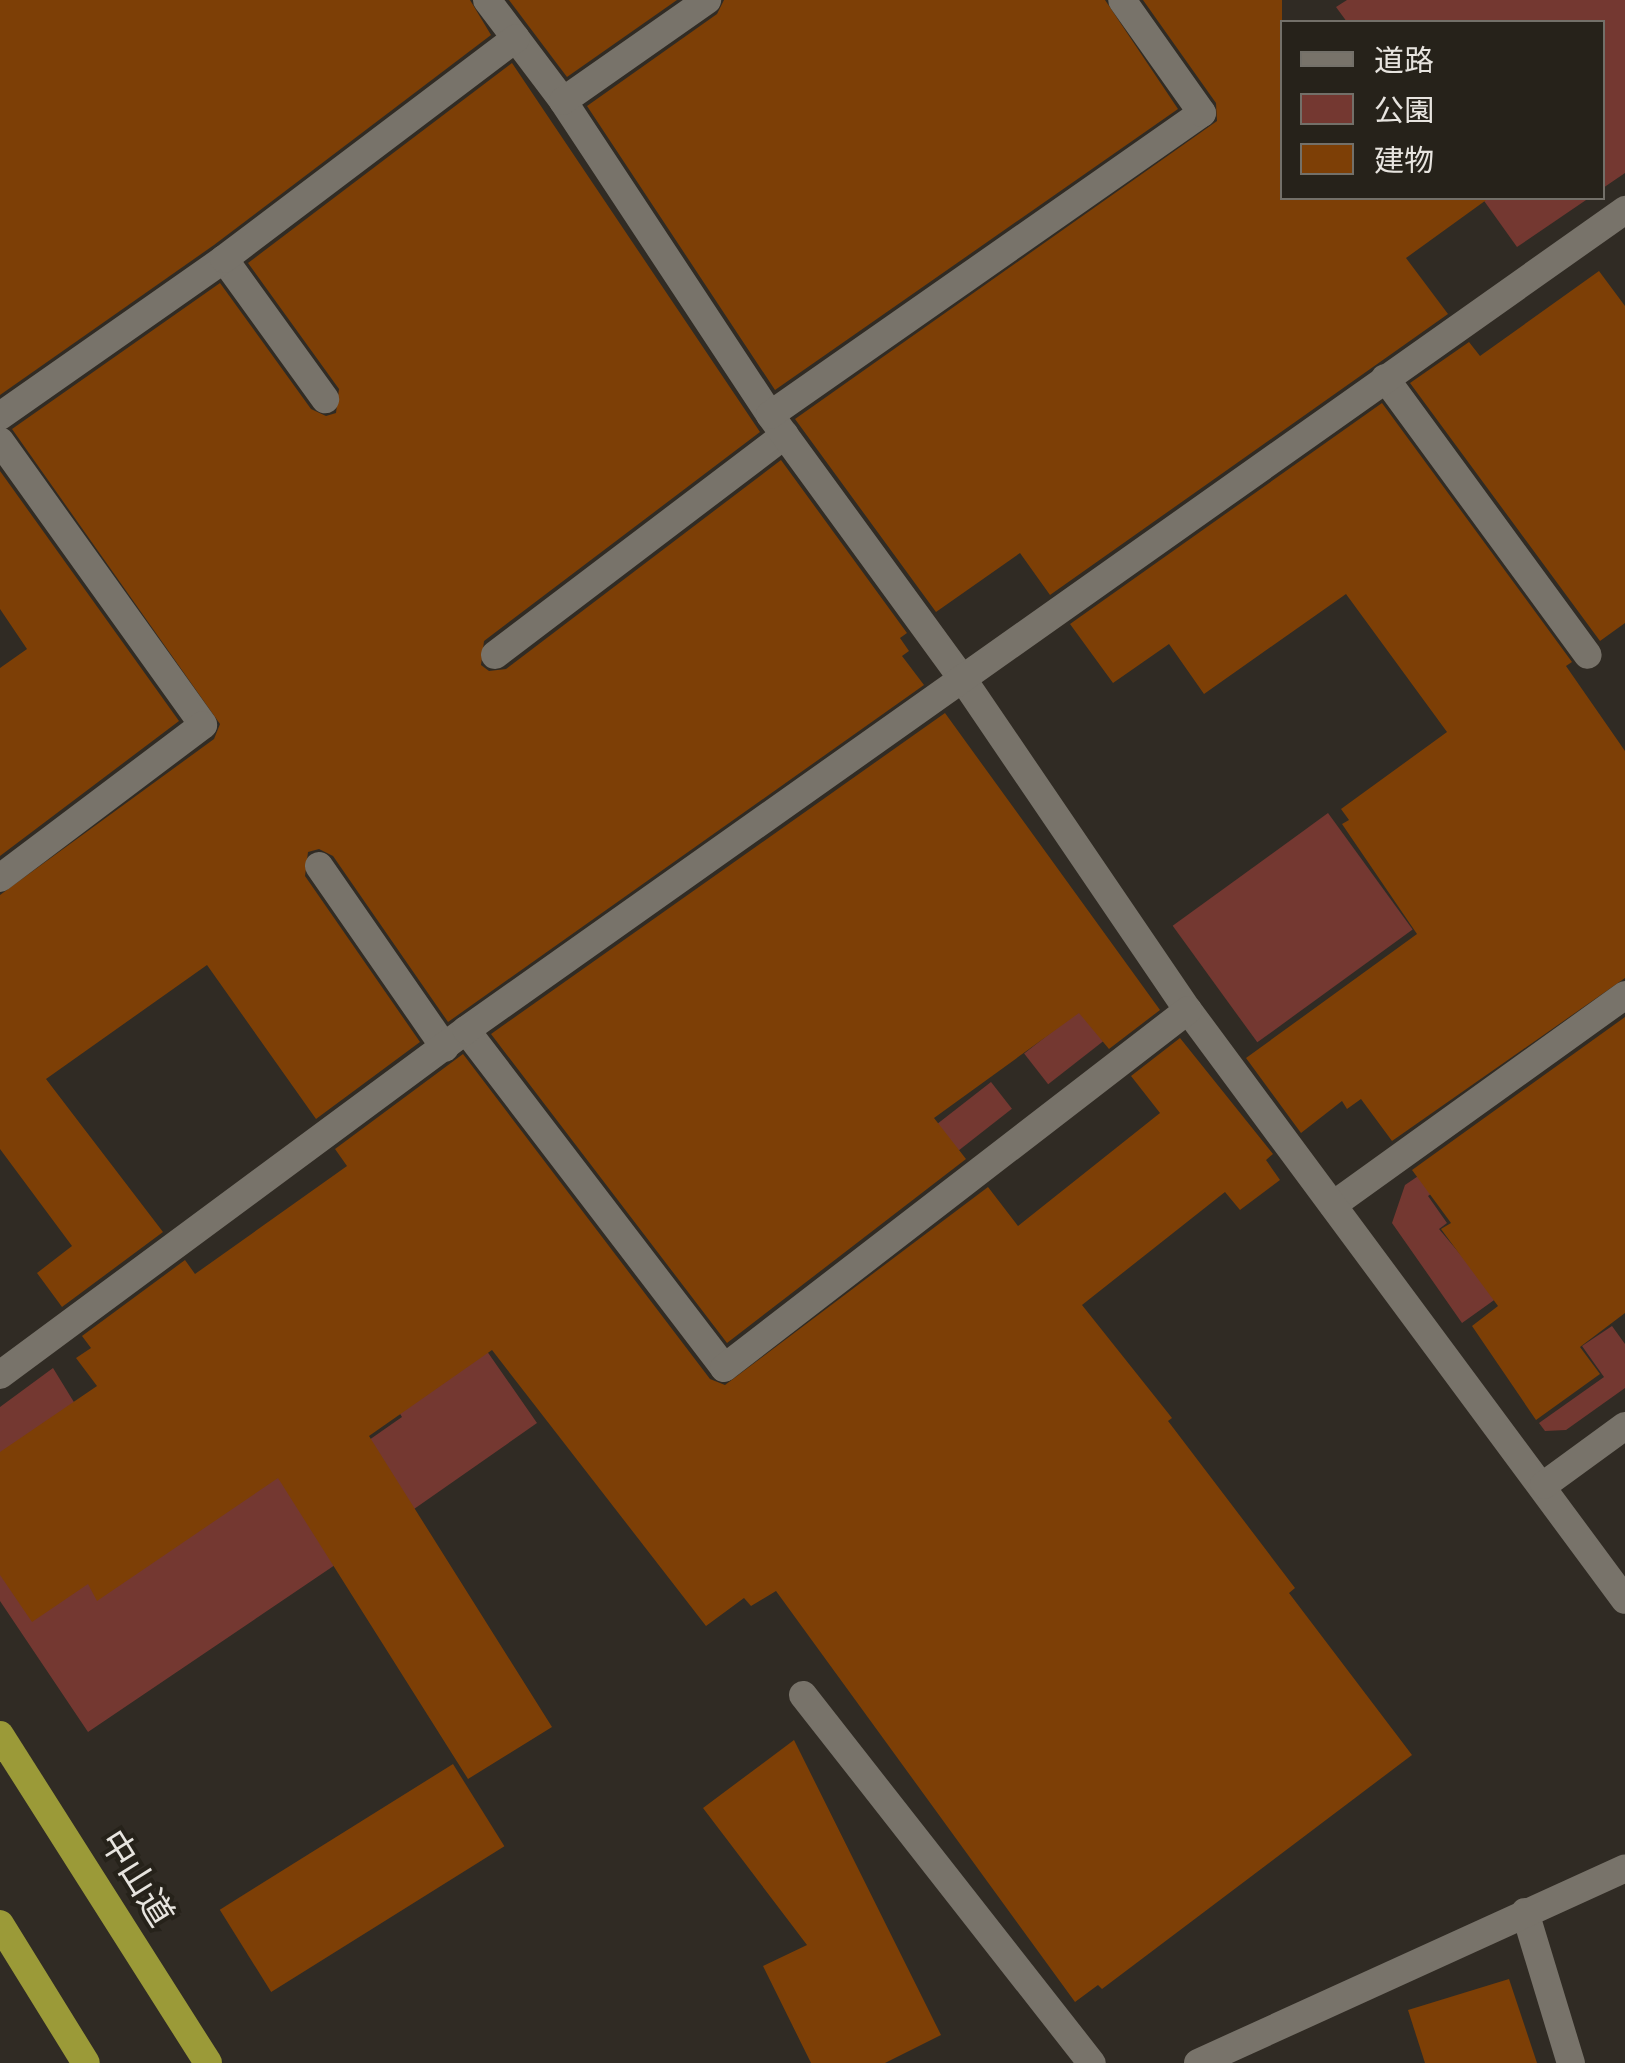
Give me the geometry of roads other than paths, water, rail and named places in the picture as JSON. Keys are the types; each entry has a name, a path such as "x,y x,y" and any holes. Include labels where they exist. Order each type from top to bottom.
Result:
{"highway":[{"name":"中山道","path":"0,1735 208,2063"},
{"path":"0,1924 86,2063"}],"street":[{"path":"487,0 563,101 778,425 962,678 1188,1010 1625,1600"},
{"path":"563,101 707,0"},
{"path":"495,655 778,425 1202,113 1122,0"},
{"path":"0,416 224,259 516,38"},
{"path":"0,1375 456,1039 1625,210"},
{"path":"224,259 326,399"},
{"path":"1385,378 1588,655"},
{"path":"0,441 203,725 0,878"},
{"path":"319,866 724,1368 1188,1010"},
{"path":"1333,1205 1625,995"},
{"path":"1544,1486 1625,1426"},
{"path":"804,1696 1092,2063"},
{"path":"1198,2063 1625,1868"},
{"path":"1525,1912 1571,2063"}]}
